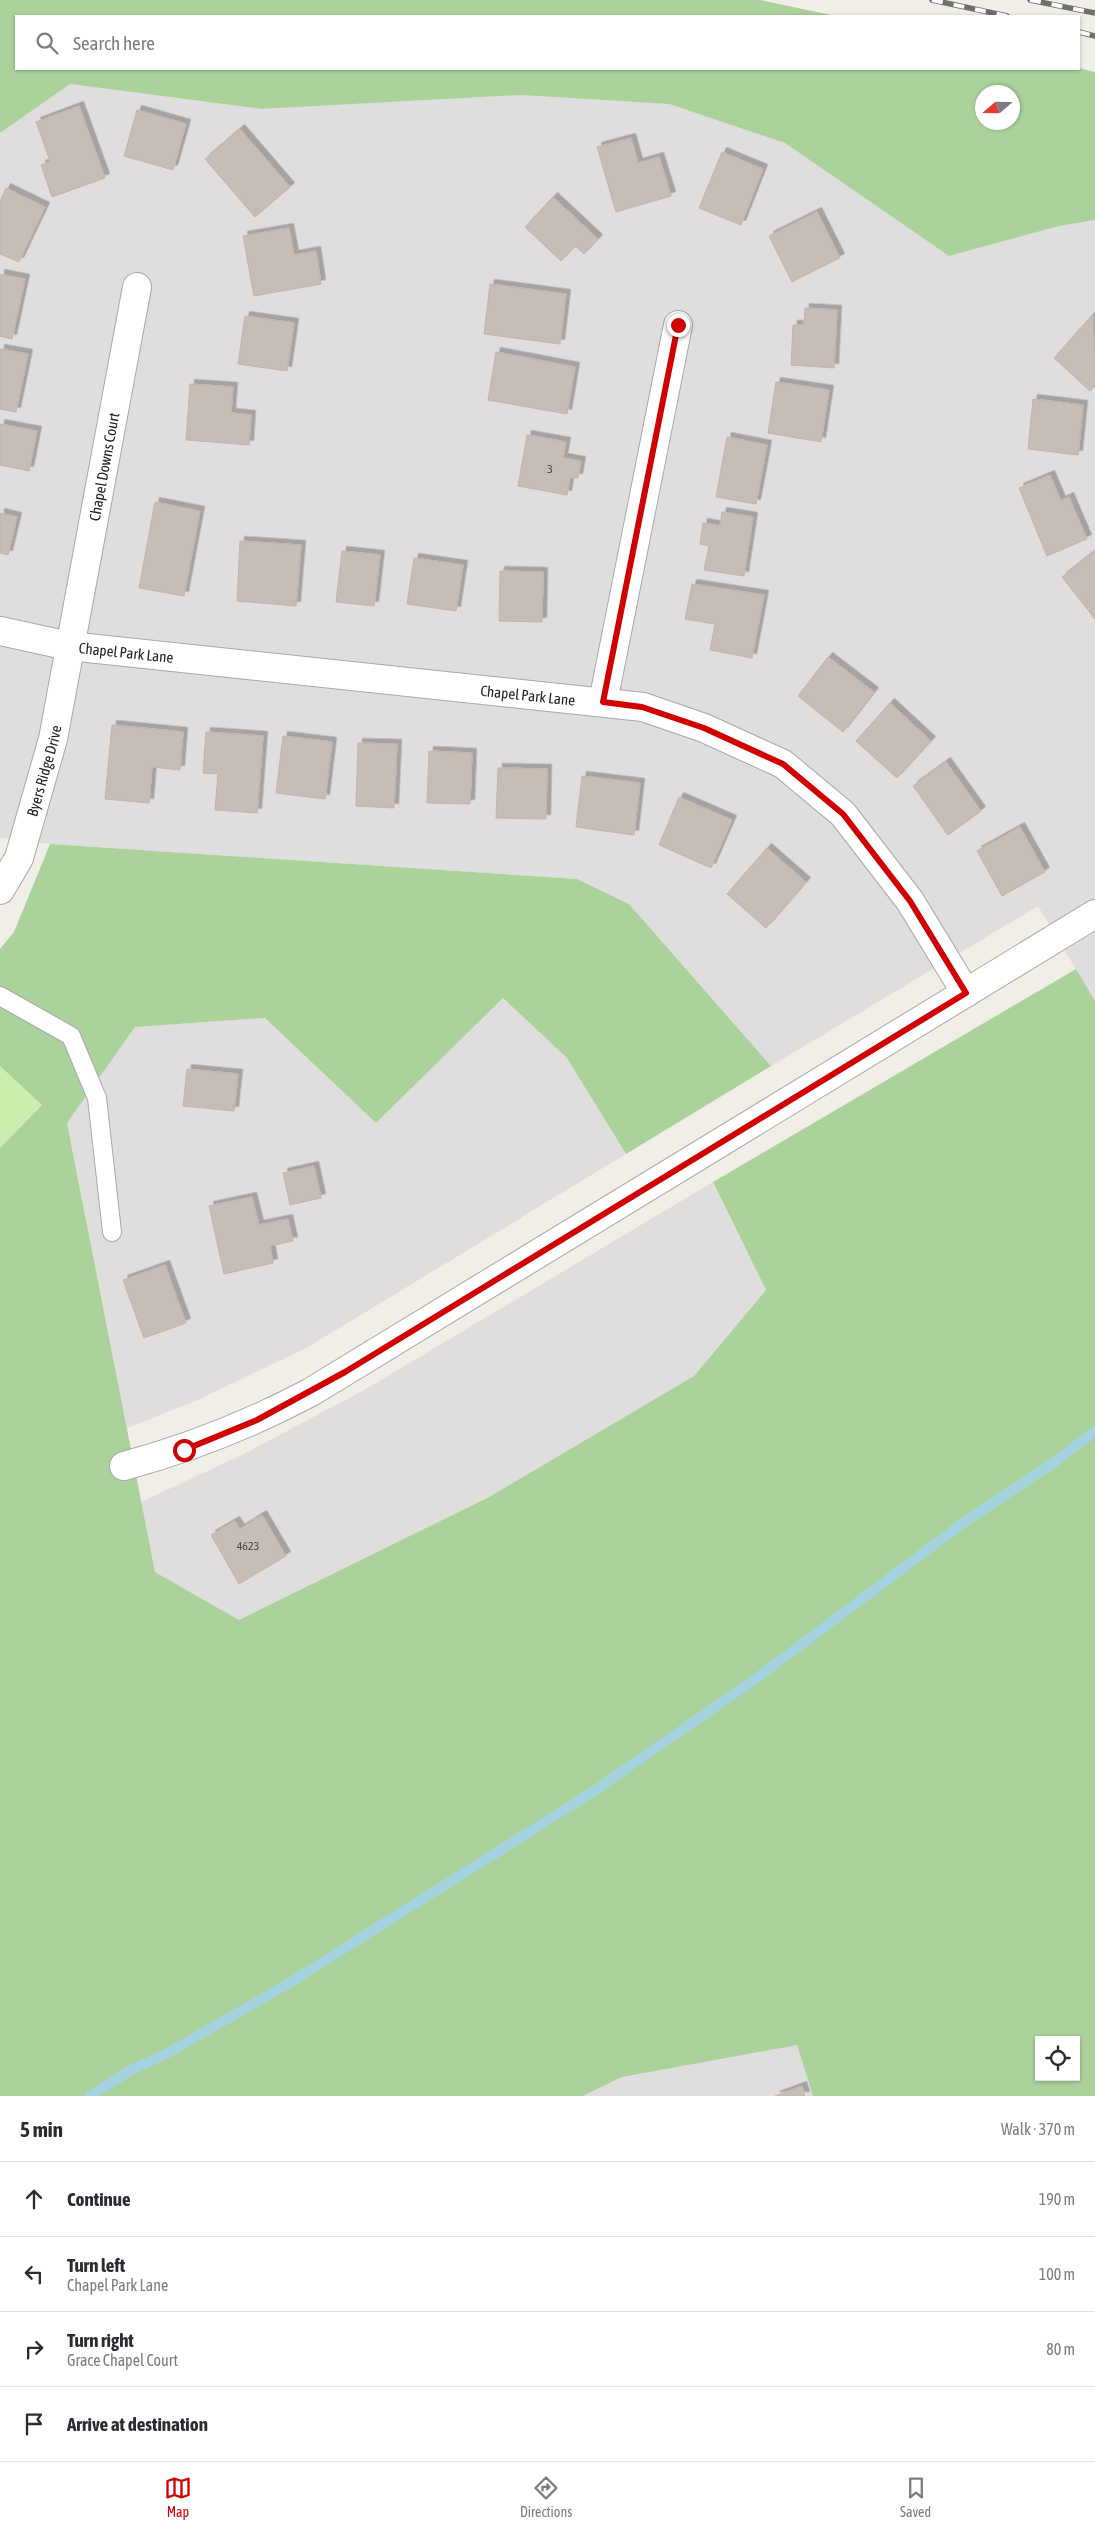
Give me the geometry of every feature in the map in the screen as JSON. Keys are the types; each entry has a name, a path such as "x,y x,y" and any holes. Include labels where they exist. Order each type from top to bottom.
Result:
{"street":[{"name":"Chapel Downs Court","path":"70,646 137,287"},
{"path":"603,702 678,325"},
{"name":"Chapel Park Lane","path":"0,631 70,646 642,707 696,725 783,764 843,814 910,901 966,993"},
{"name":"Byers Ridge Drive","path":"0,890 19,858 53,739 70,646"},
{"path":"124,1466 184,1450 224,1435 311,1392 1095,914"}],"lane":[{"path":"0,996 70,1036 97,1098 112,1232"}],"shaded area":[{"path":"69,84 261,109 521,95 669,104 785,143 949,256 1059,226 1095,220 1095,1001 1038,906 771,1066 629,904 577,879 50,844 0,838 0,133"},
{"path":"503,998 567,1058 626,1154 308,1347 200,1399 127,1428 67,1123 135,1027 265,1018 376,1123"},
{"path":"713,1182 766,1290 694,1376 489,1497 239,1620 155,1572 141,1502 242,1455 366,1389"},
{"path":"797,2044 813,2096 583,2096 622,2077"}],"green space":[{"path":"0,0 760,0 831,15 15,15 15,70 1080,70 1080,68 1095,72 1095,220 1059,226 949,256 785,143 669,104 521,95 261,109 70,84 0,133"},
{"path":"50,844 577,879 629,904 771,1066 626,1154 567,1058 503,998 376,1123 265,1018 135,1027 67,1123 155,1572 239,1620 489,1497 694,1376 766,1290 713,1182 1076,969 1095,1001 1095,2096 813,2096 797,2045 622,2077 583,2096 0,2096 0,1148 42,1105 0,1066 0,949 14,932"},
{"path":"0,1066 42,1105 0,1148"}],"building":[{"path":"79,106 105,178 52,197 41,165 50,161 36,122"},
{"path":"137,110 186,124 173,170 124,156"},
{"path":"240,129 290,187 255,217 205,159"},
{"path":"631,138 638,163 659,157 671,196 616,212 597,147"},
{"path":"722,152 763,169 741,225 699,208"},
{"path":"6,188 45,207 19,262 0,254 0,202"},
{"path":"553,197 598,239 584,254 575,246 561,261 525,227"},
{"path":"817,212 840,258 792,282 769,236"},
{"path":"289,228 294,255 316,251 321,284 254,296 243,236"},
{"path":"0,274 25,279 12,339 0,336"},
{"path":"490,284 566,294 560,344 484,334"},
{"path":"805,308 837,310 834,368 791,365 793,325 804,325"},
{"path":"1093,314 1095,386 1090,391 1054,358"},
{"path":"245,316 294,323 287,371 238,364"},
{"path":"0,349 28,354 16,412 0,409"},
{"path":"496,352 575,367 567,414 488,400"},
{"path":"776,382 829,390 821,442 768,433"},
{"path":"190,384 233,387 231,413 251,415 249,445 186,440"},
{"path":"1033,399 1083,405 1078,455 1028,449"},
{"path":"0,424 37,431 29,471 0,465"},
{"path":"527,435 566,442 563,458 581,461 578,478 570,477 567,495 518,486"},
{"path":"727,437 767,445 756,504 716,497"},
{"path":"1050,475 1061,501 1069,497 1087,539 1047,556 1019,488"},
{"path":"155,502 200,511 184,596 139,588"},
{"path":"722,512 753,517 744,576 704,570 709,546 700,544 703,523 720,526"},
{"path":"0,513 17,517 8,555 0,553"},
{"path":"240,541 301,545 296,606 237,601"},
{"path":"342,551 380,555 374,606 336,602"},
{"path":"1095,551 1095,619 1062,577"},
{"path":"414,558 463,565 456,611 407,604"},
{"path":"500,571 543,572 542,622 499,621"},
{"path":"692,584 764,595 752,658 710,650 715,624 685,619"},
{"path":"828,657 874,692 843,732 798,696"},
{"path":"890,703 931,741 897,778 856,741"},
{"path":"112,725 183,732 180,770 152,767 149,803 105,799"},
{"path":"206,732 263,736 257,813 215,810 218,774 203,773"},
{"path":"283,736 332,742 325,799 276,793"},
{"path":"358,743 397,744 394,808 356,806"},
{"path":"429,751 472,753 470,804 427,803"},
{"path":"946,762 981,811 948,835 913,786"},
{"path":"498,768 547,769 546,819 496,818"},
{"path":"582,776 640,783 634,835 576,827"},
{"path":"679,797 732,820 711,868 659,845"},
{"path":"1020,827 1045,872 1002,896 977,851"},
{"path":"767,848 806,882 766,928 727,894"},
{"path":"187,1069 238,1074 234,1111 183,1106"},
{"path":"314,1166 321,1198 290,1205 283,1173"},
{"path":"252,1197 259,1225 288,1219 293,1241 270,1246 273,1263 224,1274 209,1206"},
{"path":"165,1265 186,1323 144,1338 123,1280"},
{"path":"262,1515 286,1556 239,1584 211,1535 235,1521 240,1529"},
{"path":"802,2086 805,2096 775,2096"}],"waterway":[{"path":"90,2096 131,2070 166,2054 286,1985 591,1793 754,1680 963,1523 1056,1461 1095,1431"}],"railway":[{"path":"932,0 1002,15"},
{"path":"1030,0 1095,13"},
{"path":"1080,32 1095,36"}],"route":[{"path":"184,1450 257,1420 311,1392 966,993 910,901 843,814 783,764 704,728 642,707 603,702 678,325"}]}
